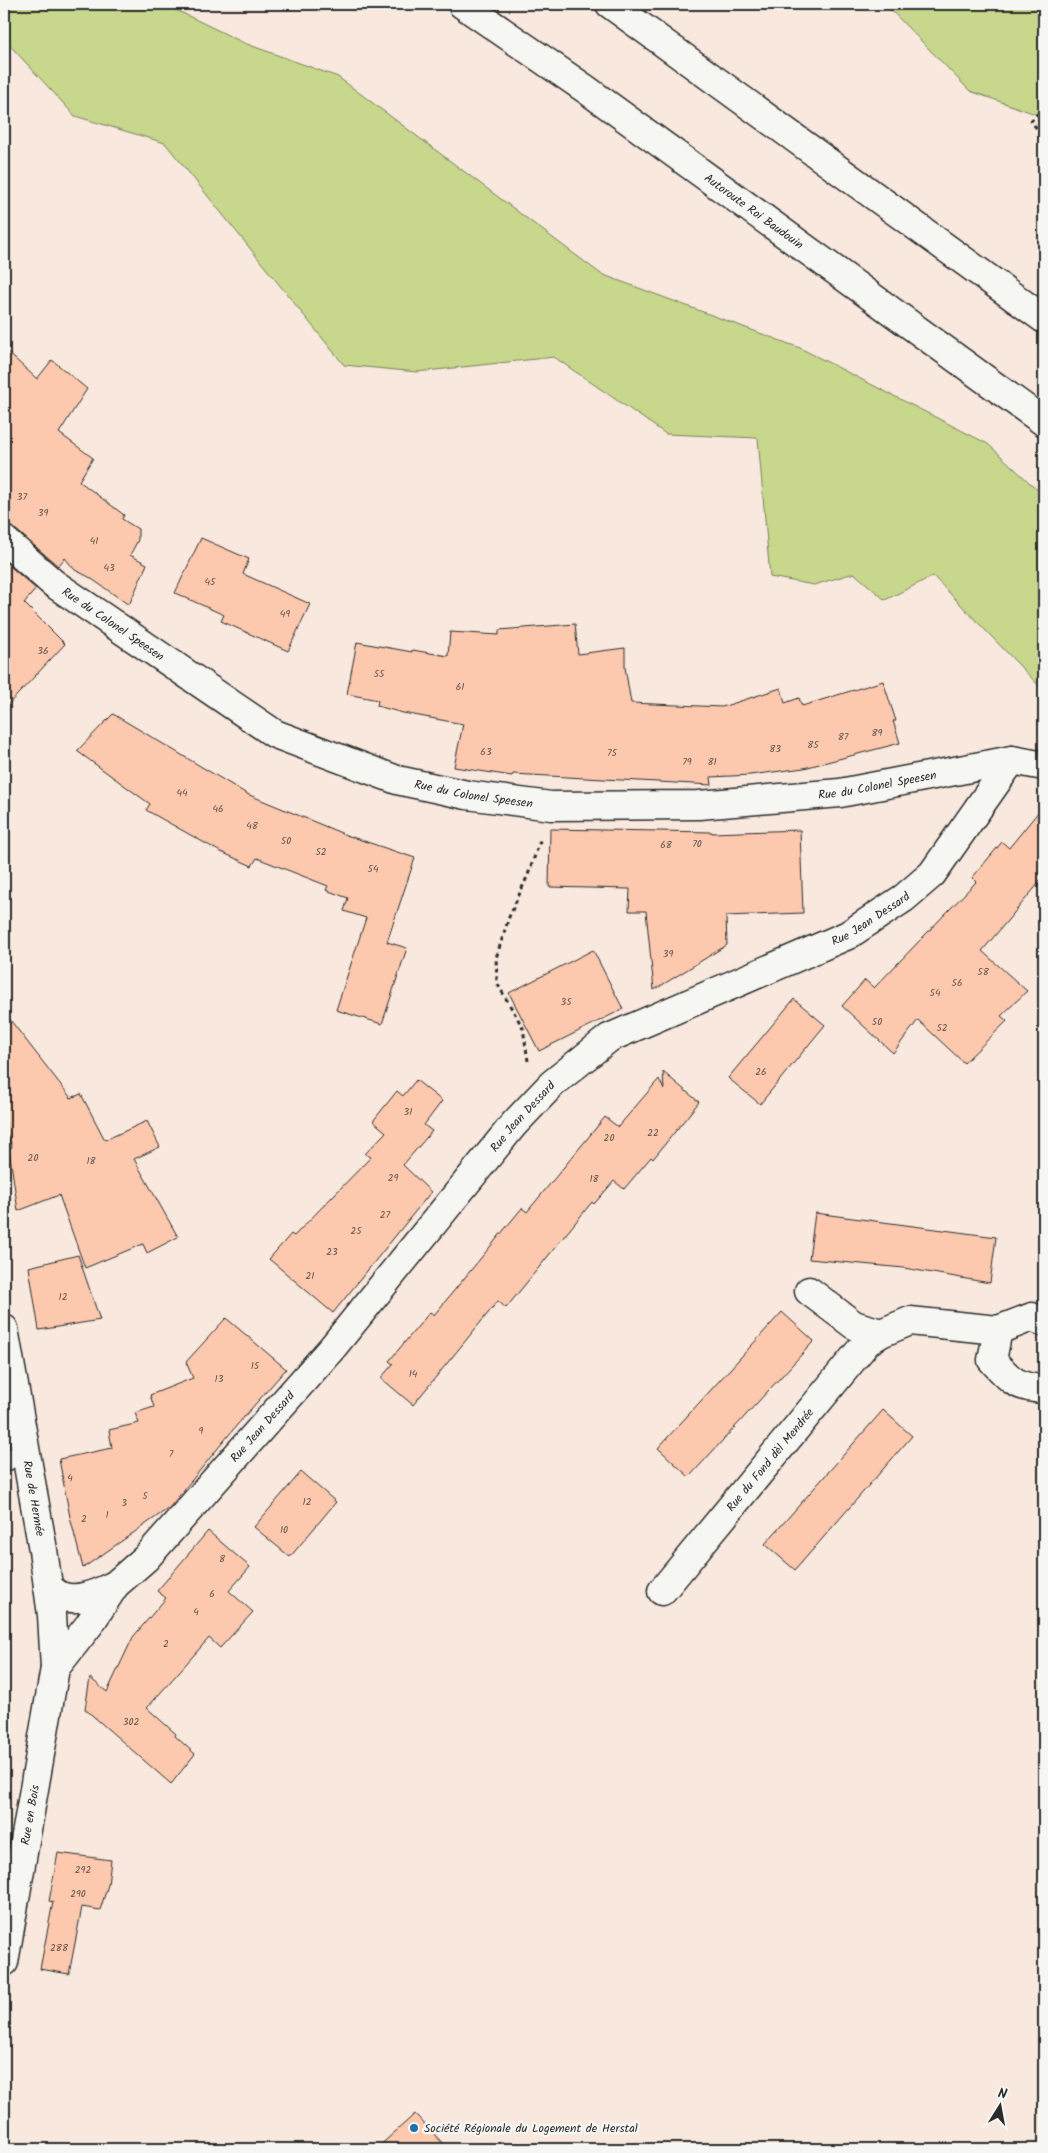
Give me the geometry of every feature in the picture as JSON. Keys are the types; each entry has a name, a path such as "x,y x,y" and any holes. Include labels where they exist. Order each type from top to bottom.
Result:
{"main road":[{"name":"Autoroute Roi Baudouin","path":"462,4 587,90 1044,422"},
{"path":"610,4 1044,319"},
{"name":"Rue du Colonel Speesen","path":"4,540 53,583 275,734 396,780 466,794 551,806 699,805 840,793 1012,760"},
{"path":"1012,760 1044,766"},
{"name":"Rue Jean Dessard","path":"55,1668 89,1625 115,1585 146,1558 332,1348 534,1101 552,1084 610,1038 848,935 904,898 932,874 1012,760"},
{"path":"809,1291 854,1325 881,1332"},
{"path":"1044,1322 1032,1317 998,1330 992,1360 1007,1377 1026,1388 1044,1389"},
{"name":"Rue du Fond dèl Mendrée","path":"662,1591 866,1342 881,1332 910,1321 998,1330"},
{"name":"Rue de Hermée","path":"4,1329 14,1457 48,1587 55,1668"},
{"name":"Rue Jean Dessard","path":"48,1587 60,1596 75,1598 93,1595 115,1585"},
{"name":"Rue en Bois","path":"4,1962 55,1668"}],"path":[{"path":"1044,107 1031,121 1044,138"},
{"path":"534,1101 523,1028 497,983 496,958 510,917 528,876 551,806"}],"green space":[{"path":"4,4 164,4 244,43 338,77 601,274 800,348 988,444 1044,496 1044,691 933,576 885,600 854,573 814,585 770,577 758,438 666,434 554,357 417,372 344,365 165,143 75,116 4,39"},
{"path":"885,4 1044,4 1044,117 970,91"}],"building":[{"path":"4,349 37,379 52,360 87,389 59,433 93,458 79,481 124,515 122,519 138,529 138,540 130,555 147,564 129,605 89,577 75,570 65,558 58,566 14,528 4,525"},
{"path":"201,538 249,559 243,574 310,604 288,651 221,621 224,615 175,593"},
{"path":"4,561 36,589 24,603 65,644 4,709"},
{"path":"575,624 578,654 625,648 625,667 631,703 722,707 781,688 785,703 799,698 802,706 883,681 896,721 893,721 900,743 804,768 750,775 711,777 712,785 513,774 512,776 454,767 463,724 403,713 377,706 378,700 347,694 357,642 412,652 412,650 448,656 450,632 499,635 499,630"},
{"path":"113,714 247,794 346,835 415,858 387,942 407,948 382,1024 336,1010 366,918 344,911 348,898 326,890 328,886 257,858 252,866 219,851 146,810 150,804 77,751"},
{"path":"1044,805 1044,877 982,951 1027,991 1001,1016 1007,1021 964,1063 918,1020 893,1053 842,1006 865,980 874,988 976,882 972,878 1002,842 1009,848"},
{"path":"550,829 712,833 800,830 803,913 726,916 727,945 654,990 646,911 629,911 630,889 549,887"},
{"path":"593,950 623,1009 539,1051 509,993"},
{"path":"794,999 825,1025 760,1104 728,1078"},
{"path":"4,1012 71,1098 81,1094 105,1140 147,1121 160,1147 134,1159 178,1237 147,1253 143,1244 85,1268 59,1195 18,1211 9,1149 12,1147 7,1134 4,1108"},
{"path":"663,1072 699,1102 653,1159 651,1157 624,1189 614,1181 594,1204 592,1202 506,1308 498,1301 413,1405 381,1378 393,1364 389,1361 430,1312 434,1315 522,1208 527,1212 605,1117 618,1127 659,1079 664,1090"},
{"path":"416,1080 442,1101 424,1125 432,1131 403,1165 431,1192 333,1313 269,1259 291,1234 294,1236 371,1157 365,1154 386,1132 373,1121 397,1091 403,1096"},
{"path":"815,1213 996,1237 990,1283 904,1268 809,1259"},
{"path":"78,1255 100,1320 39,1330 29,1267"},
{"path":"782,1312 814,1341 689,1477 658,1448"},
{"path":"226,1318 286,1369 169,1508 83,1568 70,1517 59,1459 112,1448 109,1430 139,1423 135,1413 154,1407 150,1395 193,1378 186,1362"},
{"path":"883,1410 912,1436 795,1570 765,1544"},
{"path":"301,1472 336,1502 290,1557 254,1527"},
{"path":"208,1531 250,1567 229,1591 253,1612 220,1648 209,1638 147,1708 195,1754 171,1784 85,1709 90,1678 107,1692 133,1637 166,1598 157,1591"},
{"path":"58,1853 111,1860 108,1885 100,1910 82,1907 69,1974 40,1969 53,1902 49,1901"},
{"name":"Société Régionale du Logement de Herstal","path":"415,2114 448,2149 376,2149"}],"place":[{"name":"Société Régionale du Logement de Herstal","path":"414,2128"}]}
